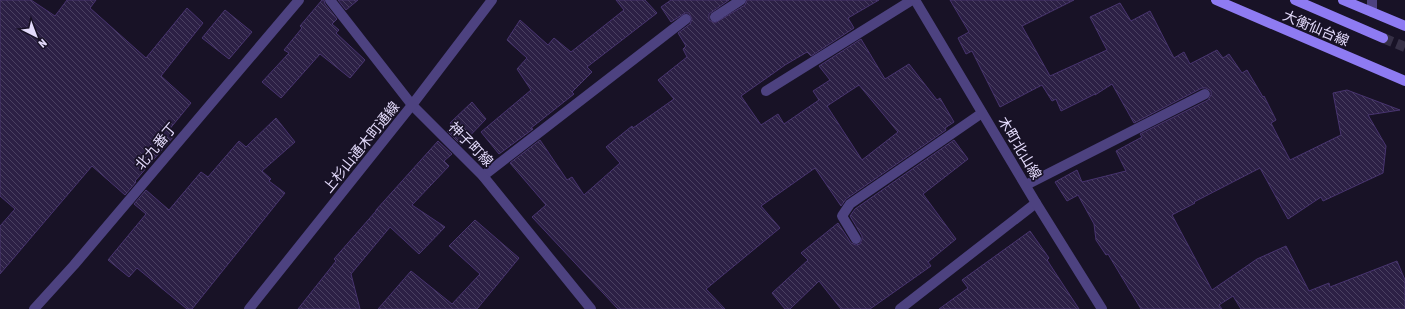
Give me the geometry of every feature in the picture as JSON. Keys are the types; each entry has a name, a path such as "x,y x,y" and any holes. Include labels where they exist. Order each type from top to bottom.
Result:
{"main road":[{"name":"大衡仙台線","path":"1216,0 1405,81"},
{"name":"大衡仙台線","path":"1295,0 1383,38"},
{"path":"1343,0 1405,26"}],"street":[{"name":"北九番丁","path":"34,309 299,0"},
{"name":"神子町線","path":"330,0 412,105 484,176 591,309"},
{"name":"上杉山通木町通線","path":"249,309 412,105 492,0"},
{"path":"715,17 741,0"},
{"path":"766,91 912,0"},
{"name":"木町北山線","path":"915,0 1036,203 1102,309"},
{"path":"1372,0 1372,12"},
{"path":"484,176 686,19"},
{"path":"1026,185 1205,94"},
{"path":"856,239 842,216 850,204 982,113"},
{"path":"900,309 1036,203"}],"building":[{"path":"0,0 31,0 55,16 67,0 96,0 90,8 146,58 187,8 203,23 161,76 191,103 168,131 174,136 135,181 136,182 125,195 92,166 0,274 0,226 15,209 0,196"},
{"path":"322,0 324,0 325,4 337,19 332,24 339,30 336,33 365,60 350,78 320,54 281,98 262,82 289,53 284,50 302,28 300,26"},
{"path":"338,0 358,0 346,10"},
{"path":"616,0 645,0 657,13 587,67 592,72 572,92 574,94 531,128 533,129 499,154 481,132 531,90 517,69 527,58 507,40 520,20 548,45 554,38 571,52 624,10"},
{"path":"671,0 729,0 709,14 709,20 715,23 745,5 747,0 879,0 848,18 854,28 811,56 807,52 785,65 741,96 761,125 778,114 784,124 819,100 813,91 830,80 819,66 861,39 885,79 909,64 937,100 940,98 954,122 945,128 946,130 846,199 841,206 815,168 761,206 780,228 706,289 725,309 618,309 532,217 546,205 510,163 540,140 567,180 572,177 584,195 620,163 606,147 632,126 633,128 674,99 658,80 687,57 683,49 686,46 678,33 690,24 692,19 689,13 685,13 671,22 661,7","holes":["859,85 898,132 862,160 827,106"]},
{"path":"950,0 1074,0 1022,26 1050,76 1107,50 1090,17 1120,3 1131,21 1150,11 1174,58 1184,52 1190,64 1217,50 1223,58 1229,54 1242,73 1247,70 1263,97 1264,96 1276,120 1271,123 1290,160 1341,135 1333,93 1347,90 1400,110 1368,115 1386,146 1383,173 1323,201 1321,197 1288,219 1260,168 1172,215 1212,290 1257,259 1286,246 1309,291 1329,283 1330,287 1397,261 1405,280 1405,309 1241,309 1233,296 1219,305 1222,309 1141,309 1108,254 1106,255 1096,240 1094,224 1078,195 1067,201 1055,182 1077,170 1082,182 1126,171 1116,151 1142,137 1140,134 1208,100 1211,95 1211,91 1206,88 1202,88 1134,123 1112,84 1095,95 1061,111 1056,99 1052,101 1042,85 1000,107 972,51 966,54 958,38 969,32"},
{"path":"225,10 252,32 229,59 202,38"},
{"path":"472,102 486,119 461,145 447,131 452,126 450,123"},
{"path":"276,118 295,142 262,171 271,179 269,181 285,193 192,309 187,309 137,268 129,277 108,260 146,214 134,204 146,190 169,210 201,172 208,177 239,141 246,147"},
{"path":"954,140 968,159 923,194 956,239 928,262 931,266 870,309 841,309 819,281 790,309 785,309 772,293 808,260 801,253 838,223 851,243 856,245 860,244 862,236 850,216 855,209"},
{"path":"438,141 452,154 444,161 449,166 412,205 445,227 419,254 390,227 351,274 360,309 298,309 336,261 334,259"},
{"path":"475,220 519,258 477,309 378,309 411,271 452,304 480,274 449,246"},
{"path":"1030,231 1049,258 1047,260 1079,309 939,309 968,288 962,280"}],"tunnel":[{"path":"1383,38 1405,47"}]}
